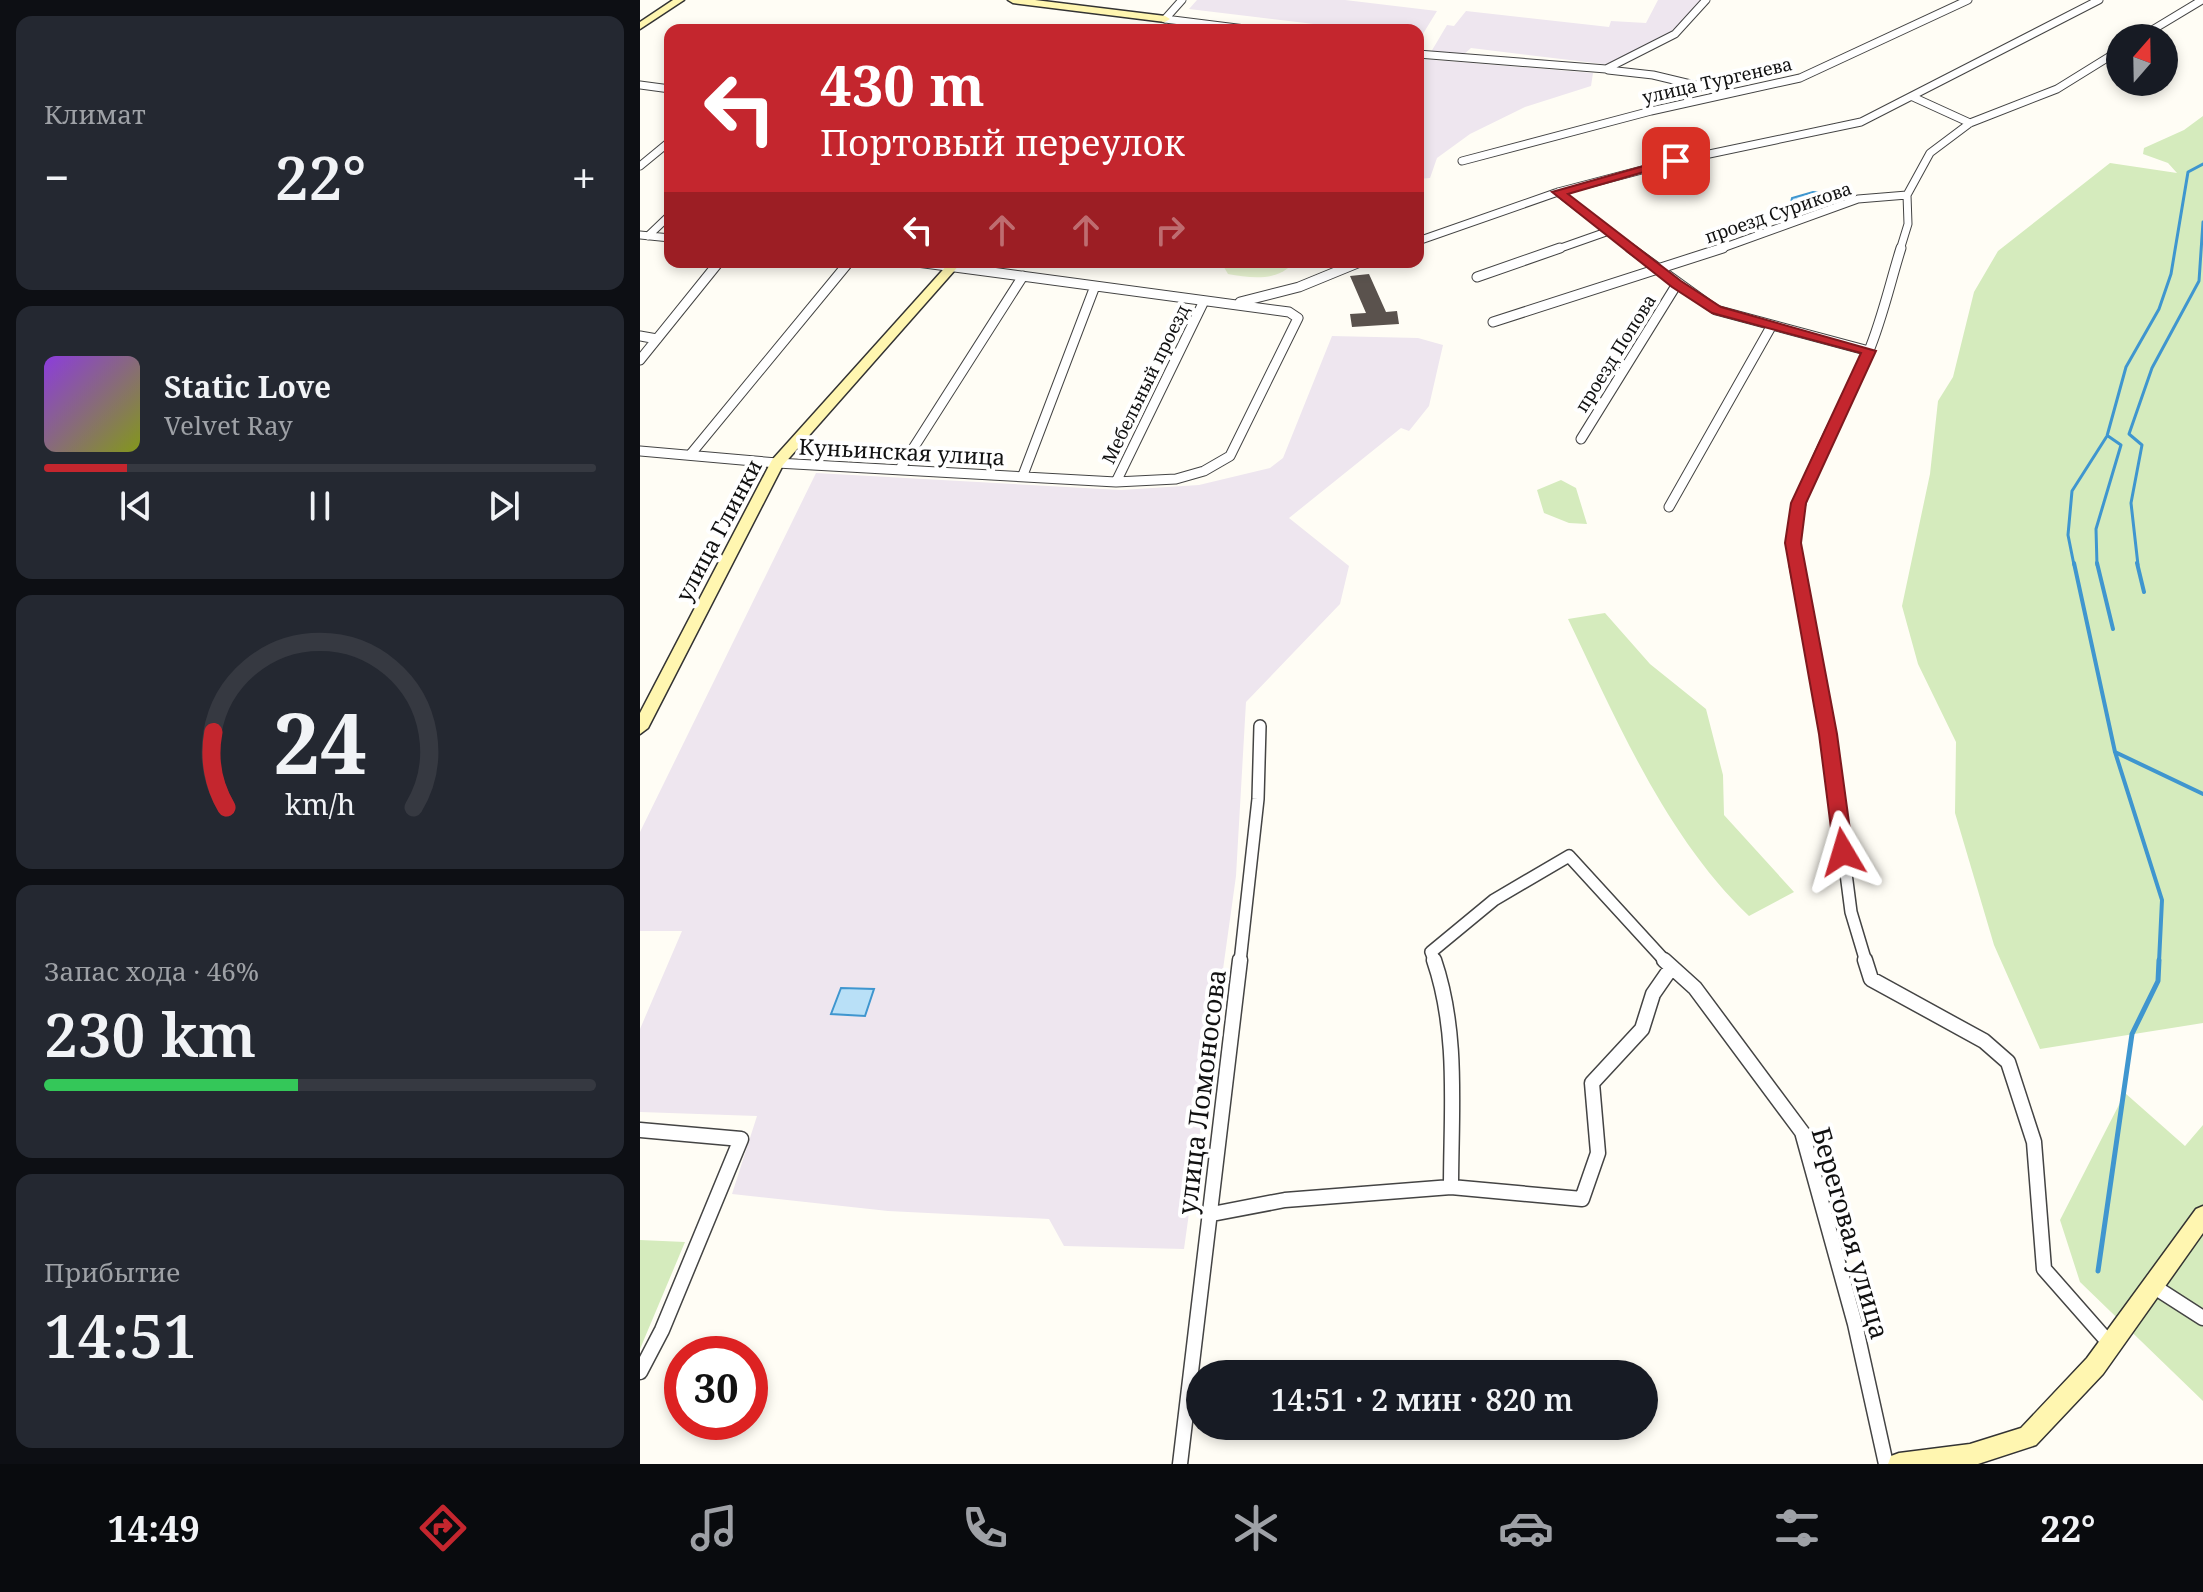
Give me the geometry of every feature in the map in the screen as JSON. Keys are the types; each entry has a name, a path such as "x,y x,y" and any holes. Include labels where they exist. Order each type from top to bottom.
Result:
{"street":[{"path":"640,26 679,0"},
{"path":"1013,0 1205,24"},
{"path":"1161,24 1182,0"},
{"path":"1606,69 1675,34 1706,0"},
{"name":"улица Тургенева","path":"1462,161 1728,93 1800,78 1968,0"},
{"path":"1424,239 1558,192 1676,161 1861,122 2099,0"},
{"path":"2162,24 2202,0"},
{"path":"1424,54 1606,69 1653,75 1728,93"},
{"path":"2106,59 2057,89 1970,123 1930,153 1907,195 1908,224 1869,351 1799,503 1793,543 1828,734 1851,912 1871,979 1984,1041 2008,1062 2034,1142 2044,1269 2110,1344"},
{"path":"640,85 664,88"},
{"path":"1913,97 1970,123"},
{"path":"640,166 664,146"},
{"path":"1558,192 1677,284 1716,310 1869,351"},
{"name":"проезд Сурикова","path":"1662,270 1858,199 1907,195"},
{"path":"644,236 664,220"},
{"path":"1477,277 1609,231"},
{"path":"644,236 664,238"},
{"path":"640,360 714,268"},
{"path":"690,455 844,268"},
{"name":"улица Глинки","path":"640,728 777,463 950,268"},
{"path":"977,268 1233,304 1299,287 1345,268"},
{"name":"проезд Попова","path":"1493,322 1662,270"},
{"path":"900,469 1023,276"},
{"name":"проезд Попова","path":"1581,439 1677,284"},
{"path":"1023,475 1095,286"},
{"name":"Мебельный проезд","path":"1116,482 1204,301"},
{"name":"Куньинская улица","path":"640,451 777,463 1116,482 1155,482 1196,475 1218,466 1230,456 1298,318 1289,312 1233,304"},
{"path":"1669,507 1772,325"},
{"path":"640,336 657,339"},
{"name":"улица Ломоносова","path":"1180,1464 1212,1214 1258,799 1260,726"},
{"name":"Береговая улица","path":"1451,1187 1451,1048 1446,996 1431,952 1494,900 1569,856 1671,968 1695,988 1802,1132 1855,1324 1886,1464"},
{"path":"1212,1214 1285,1200 1451,1187 1582,1199 1598,1153 1592,1083 1642,1029 1653,994 1671,968"},
{"path":"640,1130 741,1139 662,1330 640,1372"},
{"path":"1899,1464 1970,1455 2028,1437 2110,1344 2203,1216"},
{"path":"2153,1286 2203,1318"}],"shaded area":[{"path":"1197,0 1345,0 1437,11 1424,32 1424,24 1314,24 1189,9"},
{"path":"1658,0 1702,0 1674,30 1611,65 1471,48 1462,56 1431,52 1447,25 1454,26 1466,11 1609,27 1611,21 1646,23"},
{"path":"1424,59 1593,73 1591,86 1525,107 1470,134 1437,158 1430,178 1424,178"},
{"path":"1332,336 1418,338 1443,345 1429,406 1409,431 1401,428 1289,518 1349,566 1340,604 1246,702 1236,876 1184,1249 1064,1246 1049,1219 888,1211 732,1194 757,1116 640,1112 640,1029 682,931 640,931 640,832 816,473 1121,490 1199,485 1270,468 1283,458"}],"green space":[{"path":"2203,116 2203,1023 2040,1049 1994,945 1955,813 1956,742 1918,664 1902,606 1930,474 1938,401 1953,377 1974,292 1998,251 2110,163 2177,173 2168,163 2143,154 2144,148 2184,130"},
{"path":"1224,268 1288,268 1272,276 1228,274"},
{"path":"1561,480 1576,488 1587,524 1569,523 1544,513 1537,490"},
{"path":"1605,613 1650,664 1706,709 1723,775 1724,815 1794,892 1749,916 1719,885 1693,851 1646,776 1568,619"},
{"path":"2125,1093 2185,1146 2203,1125 2203,1401 2080,1282 2060,1220"},
{"path":"640,1240 685,1242 640,1349"}],"water":[{"path":"1813,192 1832,194 1836,201 1803,210 1790,207 1792,198"},
{"path":"841,988 874,989 865,1016 831,1014"}],"building":[{"path":"1369,274 1386,312 1397,311 1399,324 1352,327 1350,314 1366,313 1350,276"}],"waterway":[{"path":"2074,565 2068,535 2072,491 2107,436 2126,367 2159,309 2171,274 2188,172 2203,164"},
{"path":"2138,565 2131,503 2142,445 2129,434 2152,368 2199,281 2203,222"},
{"path":"2097,565 2096,529 2121,445 2108,436"},
{"path":"2074,563 2115,752"},
{"path":"2097,563 2113,629"},
{"path":"2137,563 2144,592"},
{"path":"2115,752 2203,794"},
{"path":"2115,752 2162,900 2159,962"},
{"path":"2098,1271 2132,1034 2158,981 2159,960"}],"route":[{"path":"1676,161 1558,192 1677,284 1716,310 1869,351 1799,503 1793,543 1798,584 1828,734 1843,852"}]}
